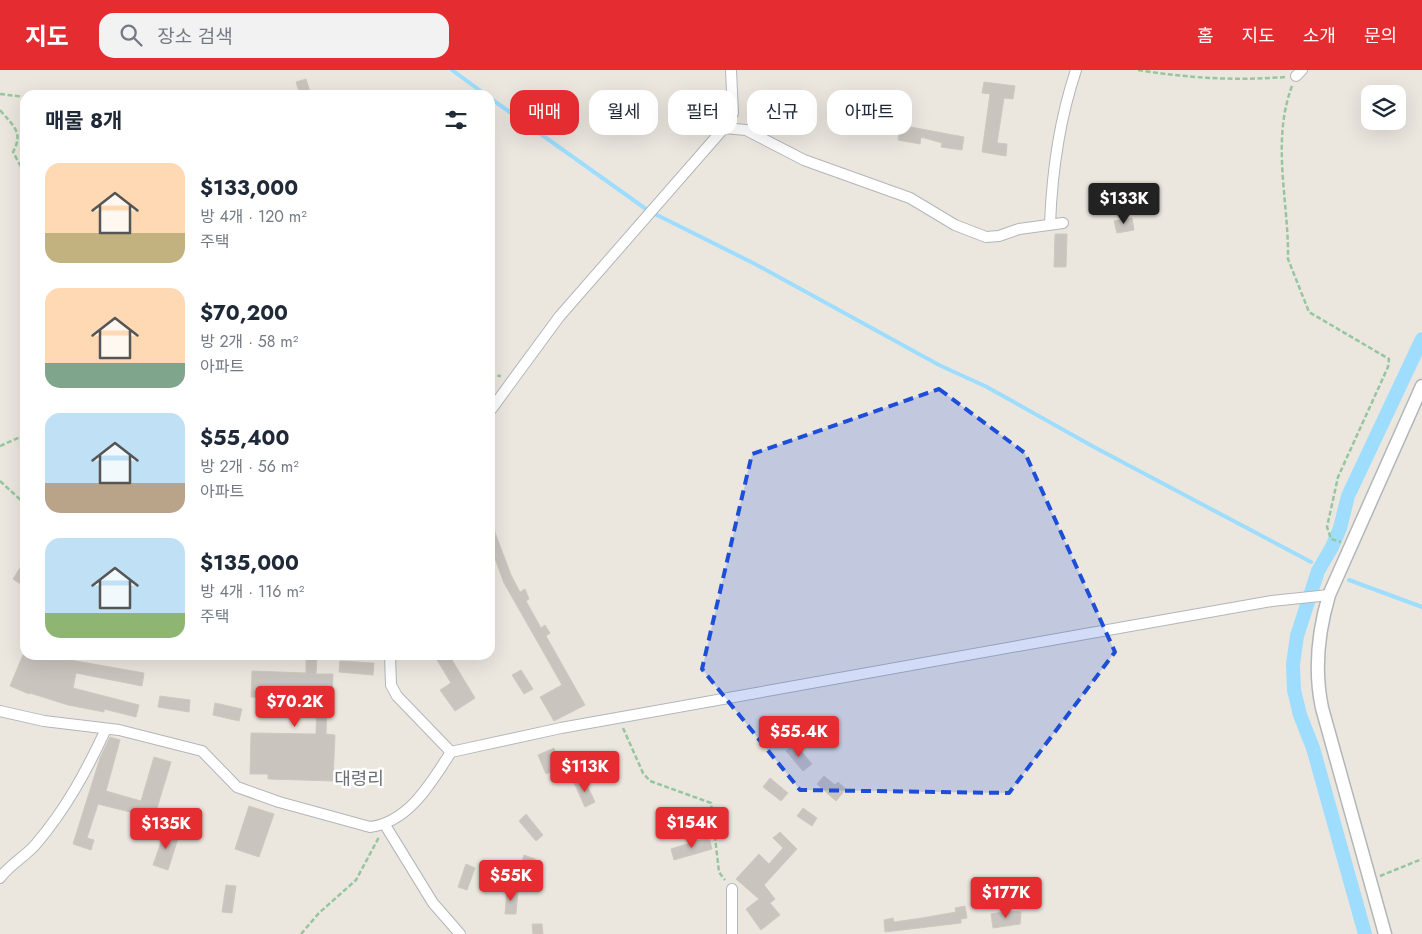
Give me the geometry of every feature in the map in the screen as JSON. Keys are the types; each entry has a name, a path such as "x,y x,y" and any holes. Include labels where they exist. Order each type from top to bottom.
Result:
{"street":[{"path":"731,70 731,90"},
{"path":"1050,224 1056,150 1063,109 1076,70"},
{"path":"737,129 746,130 804,160 910,198 971,233 986,237 999,236 1019,229 1063,222"},
{"path":"495,404 559,317 718,135"},
{"path":"1385,934 1318,688 1318,651 1324,595 1422,386"},
{"path":"0,711 44,721 106,728 202,751 237,787 280,802 370,827 385,825 399,817 419,797 451,752 561,728 1302,597 1324,595"},
{"path":"390,660 391,685 397,696 451,752"},
{"path":"0,878 32,849 54,823 90,764 106,728"},
{"path":"385,825 433,903 460,934"},
{"path":"732,889 732,934"}],"path":[{"path":"1138,70 1174,76 1242,80 1299,73 1285,114 1282,146 1288,260 1309,312 1388,360 1388,367 1338,477 1327,527 1331,539"},
{"path":"0,94 20,96"},
{"path":"0,110 17,131 18,142 13,152 20,165"},
{"path":"0,446 20,437"},
{"path":"0,481 20,499"},
{"path":"621,718 625,737 643,773 650,781 711,803 719,872 732,889"},
{"path":"301,934 320,913 356,880 385,825"},
{"path":"1369,880 1422,859"}],"highlighted area":[{"path":"939,389 1025,453 1115,652 1009,793 800,790 702,669 752,454"}],"building":[{"path":"306,79 309,90 298,90 296,82"},
{"path":"984,82 1015,86 1013,99 1004,98 997,143 1007,144 1006,156 982,152 990,94 982,93"},
{"path":"912,127 964,137 962,150 941,147 942,143 921,137 920,144 898,140 899,135 912,135"},
{"path":"1132,218 1134,230 1117,233 1114,221"},
{"path":"1055,234 1067,234 1066,267 1054,267"},
{"path":"495,532 511,575 520,592 525,589 529,599 526,601 541,628 545,625 550,633 546,636 585,705 554,721 540,697 562,685 504,583 495,559"},
{"path":"20,568 20,584 13,579"},
{"path":"21,660 70,660 144,673 142,686 76,673 73,688 139,705 136,717 104,709 104,712 68,705 29,694 10,686"},
{"path":"306,660 317,660 316,674 333,674 332,700 327,700 326,734 335,735 333,781 268,779 268,774 250,774 251,733 316,734 317,700 251,697 252,671 306,673"},
{"path":"437,660 452,660 475,698 455,711 440,690 451,683"},
{"path":"340,661 374,663 373,675 339,672"},
{"path":"521,670 533,689 524,694 512,675"},
{"path":"160,696 190,700 189,712 158,707"},
{"path":"215,703 242,709 239,721 213,715"},
{"path":"110,737 120,740 106,791 141,801 154,757 171,762 154,818 98,804 87,838 94,840 91,850 73,844 100,758"},
{"path":"795,744 812,764 803,771 786,751"},
{"path":"554,748 558,758 568,753 577,776 568,780 562,767 546,774 538,755"},
{"path":"824,776 835,785 838,782 846,789 836,801 817,784"},
{"path":"770,778 788,793 781,801 763,787"},
{"path":"584,779 595,802 585,807 574,783"},
{"path":"249,806 274,814 259,857 235,849"},
{"path":"803,808 817,818 812,826 797,816"},
{"path":"526,814 543,835 536,841 519,821"},
{"path":"165,831 179,835 168,870 153,865"},
{"path":"780,832 797,849 764,885 775,899 770,903 780,915 761,930 746,909 759,899 736,879 759,854 769,864 783,848 773,838"},
{"path":"709,837 712,849 674,860 671,849"},
{"path":"524,855 535,859 528,881 517,878"},
{"path":"466,864 475,868 467,890 458,887"},
{"path":"226,885 236,886 232,913 222,912"},
{"path":"507,889 518,890 516,914 505,914"},
{"path":"965,906 967,918 961,919 961,923 885,932 884,920 893,918 894,922 922,918 956,912 955,908"},
{"path":"1007,911 1021,912 1020,924 993,928 991,914"},
{"path":"532,924 542,924 543,934 533,934"}],"waterway":[{"path":"452,70 479,90"},
{"path":"495,102 646,209"},
{"path":"655,214 755,264 939,365 987,387 1094,447 1311,562"},
{"path":"1365,934 1313,748 1300,715 1294,690 1293,664 1297,636 1318,571 1332,547 1340,528 1348,496 1422,339"},
{"path":"1349,580 1422,607"}],"district":[{"name":"대령리","path":"359,779"}]}
